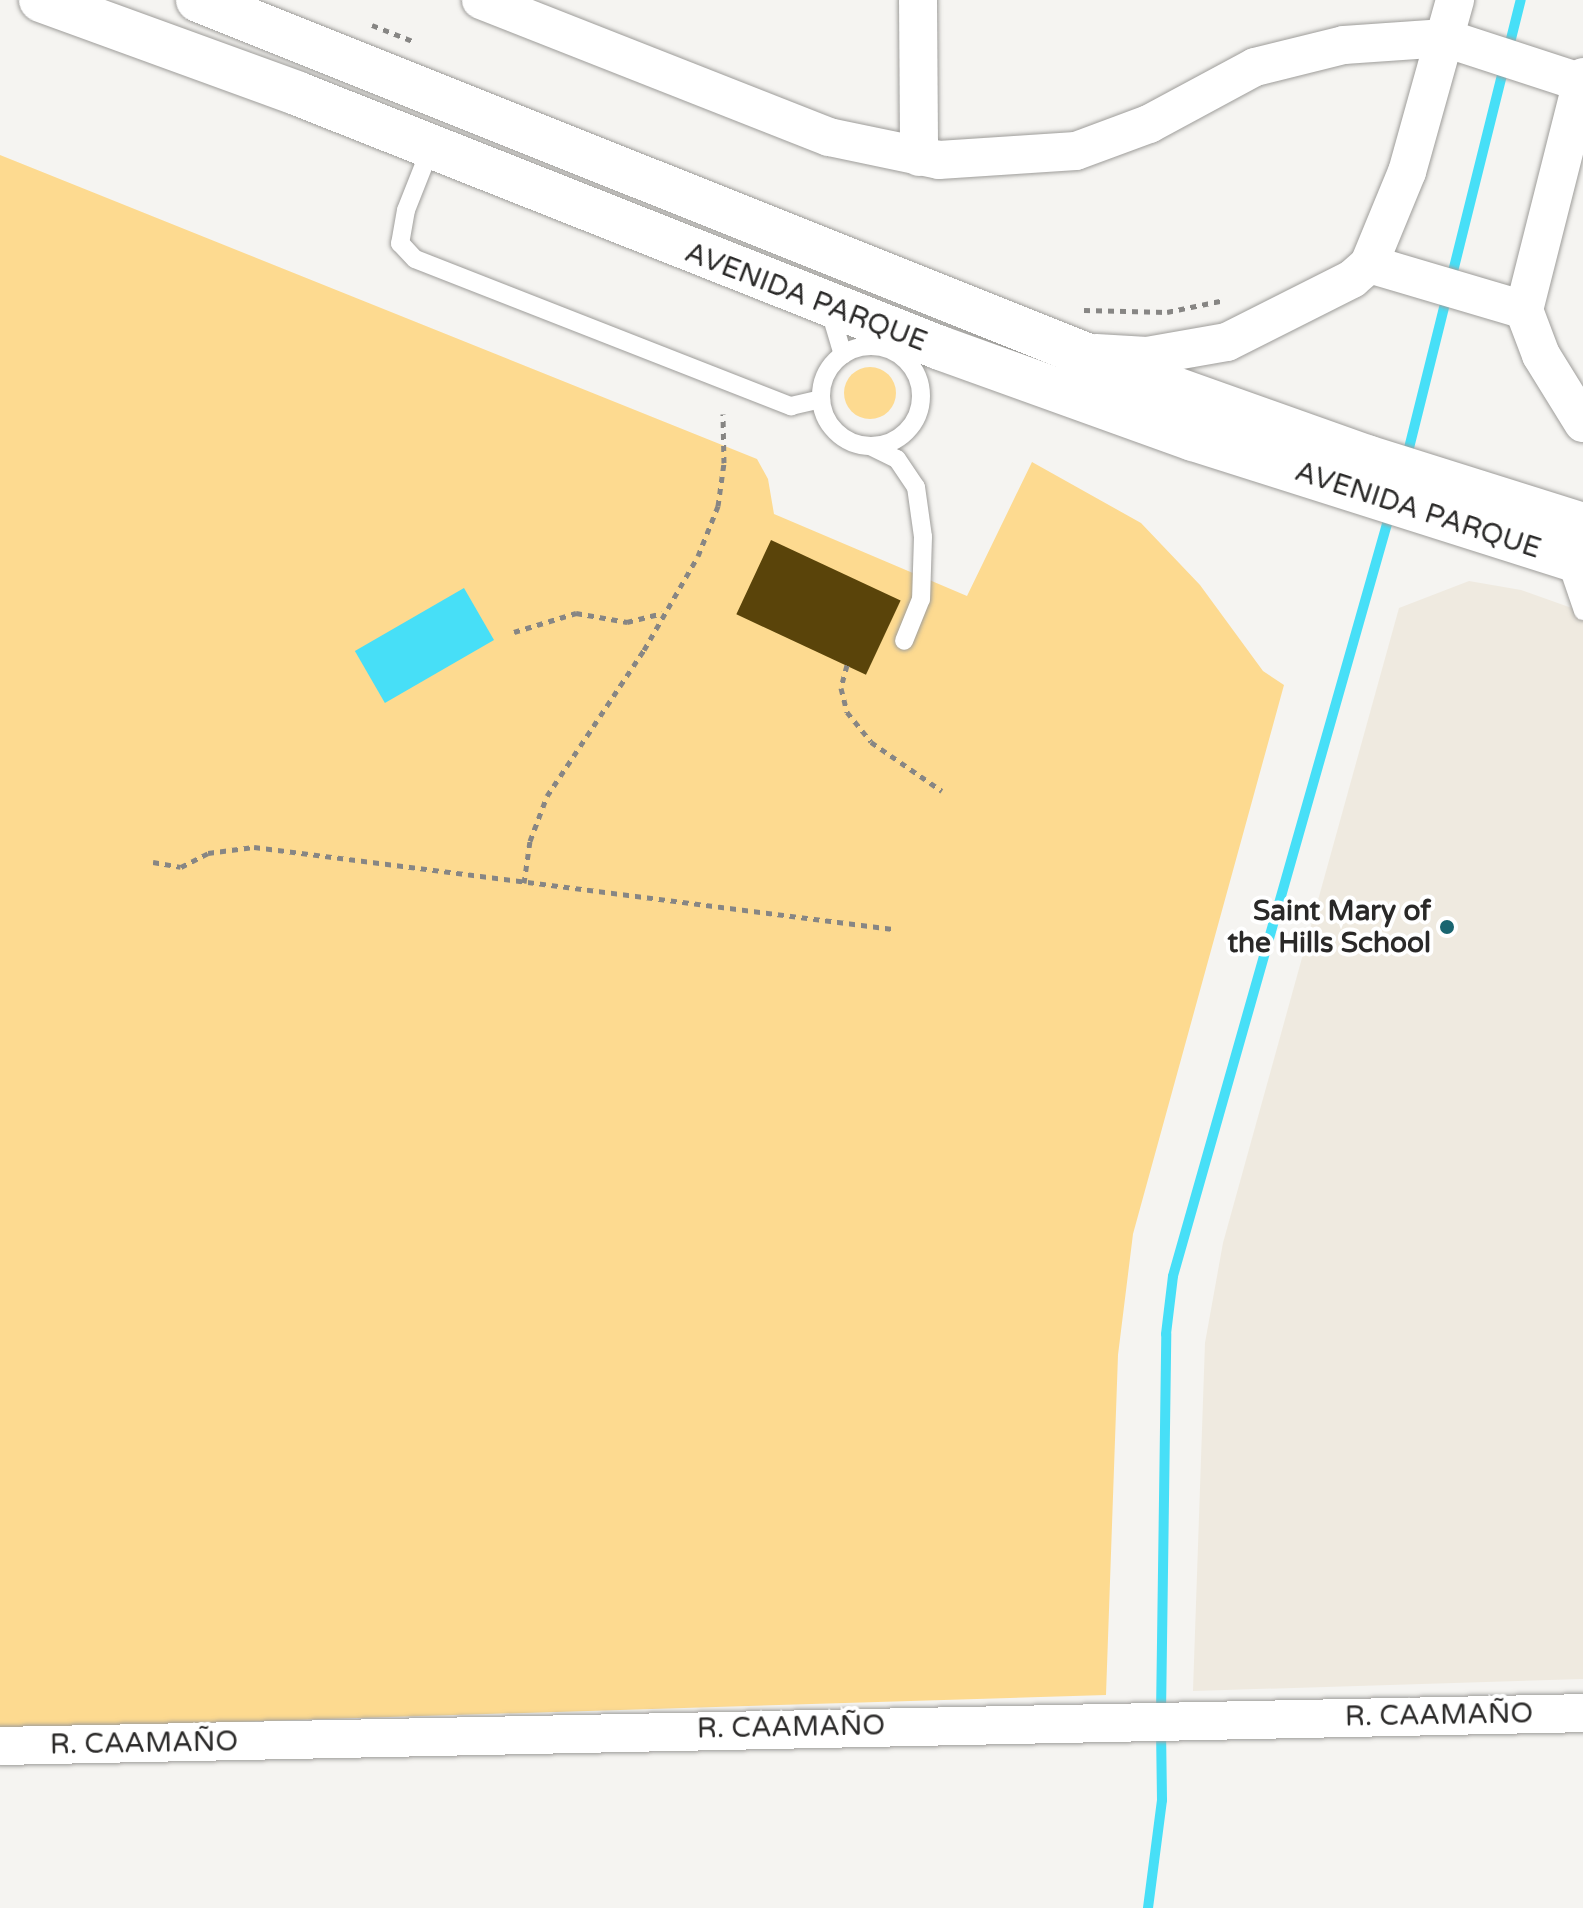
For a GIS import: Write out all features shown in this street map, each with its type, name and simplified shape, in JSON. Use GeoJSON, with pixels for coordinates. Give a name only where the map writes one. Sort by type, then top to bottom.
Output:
{"type":"FeatureCollection","features":[{"type":"Feature","properties":{"kind":"street","name":"AVENIDA PARQUE"},"geometry":{"type":"LineString","coordinates":[[41,0],[431,147],[828,306],[928,361],[1198,418],[1578,545]]}},
{"type":"Feature","properties":{"kind":"street","name":"AVENIDA PARQUE"},"geometry":{"type":"LineString","coordinates":[[198,0],[1067,327],[1198,418]]}},
{"type":"Feature","properties":{"kind":"street"},"geometry":{"type":"LineString","coordinates":[[481,0],[829,137],[919,157],[966,161],[1076,151],[1149,124],[1255,67],[1344,45],[1459,42],[1582,81],[1524,310],[1535,344],[1583,423]]}},
{"type":"Feature","properties":{"kind":"street"},"geometry":{"type":"LineString","coordinates":[[918,0],[919,157]]}},
{"type":"Feature","properties":{"kind":"street"},"geometry":{"type":"LineString","coordinates":[[1067,327],[1147,356],[1227,342],[1352,279],[1369,264],[1459,42],[1455,0]]}},
{"type":"Feature","properties":{"kind":"street"},"geometry":{"type":"LineString","coordinates":[[1369,264],[1524,310]]}},
{"type":"Feature","properties":{"kind":"street"},"geometry":{"type":"LineString","coordinates":[[1198,418],[1227,342]]}},
{"type":"Feature","properties":{"kind":"street","name":"R. CAAMAÑO"},"geometry":{"type":"LineString","coordinates":[[0,1746],[1110,1720],[1583,1713]]}},
{"type":"Feature","properties":{"kind":"lane"},"geometry":{"type":"LineString","coordinates":[[431,147],[406,210],[400,243],[415,259],[791,406],[821,399]]}},
{"type":"Feature","properties":{"kind":"lane"},"geometry":{"type":"LineString","coordinates":[[828,306],[843,355]]}},
{"type":"Feature","properties":{"kind":"lane"},"geometry":{"type":"LineString","coordinates":[[870,446],[885,444],[909,428],[921,402],[928,361],[906,359],[875,345],[843,355],[831,367],[821,399],[832,427],[842,437],[897,459],[916,487],[923,537],[921,599],[904,641]]}},
{"type":"Feature","properties":{"kind":"lane"},"geometry":{"type":"LineString","coordinates":[[1578,545],[1583,611]]}},
{"type":"Feature","properties":{"kind":"path"},"geometry":{"type":"LineString","coordinates":[[358,22],[425,47]]}},
{"type":"Feature","properties":{"kind":"path"},"geometry":{"type":"LineString","coordinates":[[1067,327],[1167,312],[1236,296]]}},
{"type":"Feature","properties":{"kind":"path"},"geometry":{"type":"LineString","coordinates":[[524,883],[530,841],[547,796],[682,588],[718,506],[724,463],[723,414]]}},
{"type":"Feature","properties":{"kind":"path"},"geometry":{"type":"LineString","coordinates":[[514,632],[576,613],[627,622],[663,613]]}},
{"type":"Feature","properties":{"kind":"path"},"geometry":{"type":"LineString","coordinates":[[847,665],[841,688],[847,712],[871,742],[942,791]]}},
{"type":"Feature","properties":{"kind":"path"},"geometry":{"type":"LineString","coordinates":[[153,862],[181,867],[208,853],[254,847],[893,929]]}},
{"type":"Feature","properties":{"kind":"shaded area"},"geometry":{"type":"Polygon","coordinates":[[[0,155],[757,459],[768,479],[774,514],[967,596],[1032,462],[1141,523],[1200,585],[1263,671],[1284,685],[1133,1234],[1118,1355],[1106,1695],[0,1729],[0,155]]]}},
{"type":"Feature","properties":{"kind":"shaded area"},"geometry":{"type":"Polygon","coordinates":[[[870,367],[888,375],[896,393],[888,411],[870,419],[852,411],[844,393],[852,375],[870,367]]]}},
{"type":"Feature","properties":{"kind":"shaded area","name":"Saint Mary of the Hills School"},"geometry":{"type":"Polygon","coordinates":[[[1469,581],[1521,590],[1583,612],[1583,1679],[1193,1691],[1205,1343],[1223,1243],[1399,608],[1469,581]]]}},
{"type":"Feature","properties":{"kind":"water"},"geometry":{"type":"Polygon","coordinates":[[[464,588],[494,640],[385,703],[355,651],[464,588]]]}},
{"type":"Feature","properties":{"kind":"building"},"geometry":{"type":"Polygon","coordinates":[[[771,540],[901,600],[866,675],[736,614],[771,540]]]}},
{"type":"Feature","properties":{"kind":"waterway"},"geometry":{"type":"LineString","coordinates":[[1406,460],[1521,0]]}},
{"type":"Feature","properties":{"kind":"waterway"},"geometry":{"type":"LineString","coordinates":[[1161,1714],[1166,1334],[1173,1276],[1390,513]]}},
{"type":"Feature","properties":{"kind":"waterway"},"geometry":{"type":"LineString","coordinates":[[1148,1908],[1162,1800],[1161,1730]]}},
{"type":"Feature","properties":{"kind":"place","name":"Saint Mary of the Hills School"},"geometry":{"type":"Point","coordinates":[1447,927]}}]}
